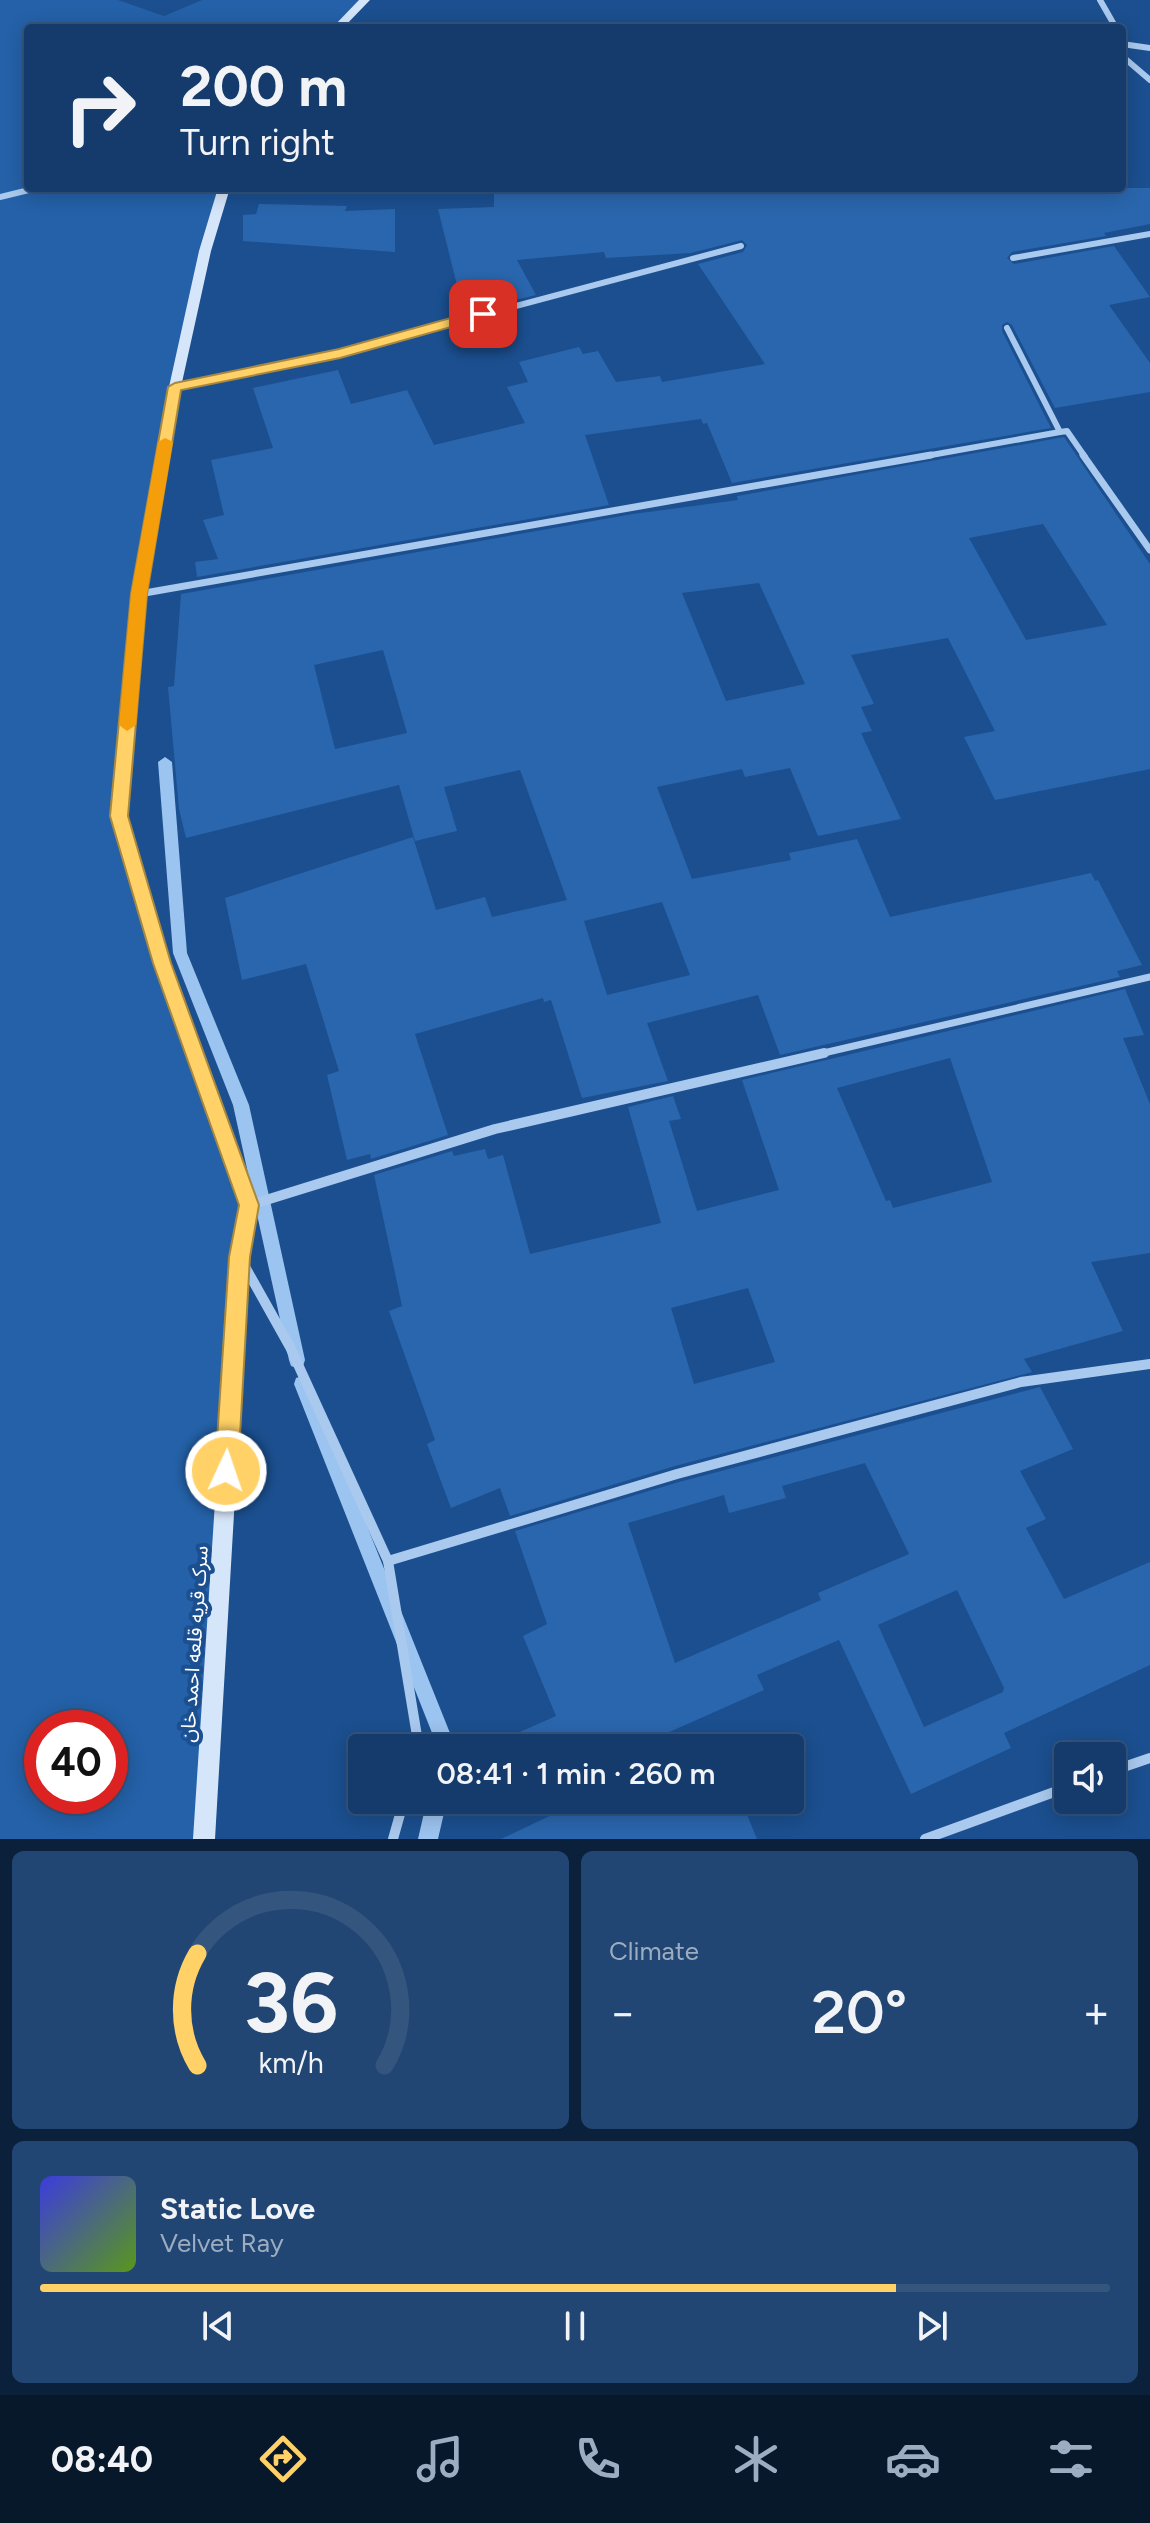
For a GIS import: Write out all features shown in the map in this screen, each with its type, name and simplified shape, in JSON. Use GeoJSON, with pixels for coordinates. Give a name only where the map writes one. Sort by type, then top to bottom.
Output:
{"type":"FeatureCollection","features":[{"type":"Feature","properties":{"kind":"street"},"geometry":{"type":"LineString","coordinates":[[341,24],[365,0]]}},
{"type":"Feature","properties":{"kind":"street"},"geometry":{"type":"LineString","coordinates":[[1100,0],[1114,24]]}},
{"type":"Feature","properties":{"kind":"street"},"geometry":{"type":"LineString","coordinates":[[1126,45],[1150,48]]}},
{"type":"Feature","properties":{"kind":"street"},"geometry":{"type":"LineString","coordinates":[[1126,59],[1150,80]]}},
{"type":"Feature","properties":{"kind":"street"},"geometry":{"type":"LineString","coordinates":[[0,197],[24,191]]}},
{"type":"Feature","properties":{"kind":"street","name":"سرک قریه قلعه احمد خان"},"geometry":{"type":"LineString","coordinates":[[204,1839],[240,1257],[249,1205],[162,963],[119,816],[139,594],[175,387],[205,251],[223,192]]}},
{"type":"Feature","properties":{"kind":"street"},"geometry":{"type":"LineString","coordinates":[[1013,258],[1150,234]]}},
{"type":"Feature","properties":{"kind":"street"},"geometry":{"type":"LineString","coordinates":[[175,387],[340,353],[741,246]]}},
{"type":"Feature","properties":{"kind":"street"},"geometry":{"type":"LineString","coordinates":[[1007,328],[1060,432]]}},
{"type":"Feature","properties":{"kind":"street"},"geometry":{"type":"LineString","coordinates":[[139,594],[1067,431],[1150,550]]}},
{"type":"Feature","properties":{"kind":"street"},"geometry":{"type":"LineString","coordinates":[[249,1205],[495,1129],[1150,977]]}},
{"type":"Feature","properties":{"kind":"street"},"geometry":{"type":"LineString","coordinates":[[240,1257],[290,1347],[388,1561],[417,1734]]}},
{"type":"Feature","properties":{"kind":"street"},"geometry":{"type":"LineString","coordinates":[[388,1561],[677,1474],[1021,1382],[1150,1364]]}},
{"type":"Feature","properties":{"kind":"street"},"geometry":{"type":"LineString","coordinates":[[1126,1766],[1150,1758]]}},
{"type":"Feature","properties":{"kind":"street"},"geometry":{"type":"LineString","coordinates":[[925,1839],[1054,1792]]}},
{"type":"Feature","properties":{"kind":"street"},"geometry":{"type":"LineString","coordinates":[[393,1839],[400,1814]]}},
{"type":"Feature","properties":{"kind":"shaded area"},"geometry":{"type":"Polygon","coordinates":[[[0,0],[118,0],[164,16],[202,0],[365,0],[341,24],[24,24],[24,192],[223,192],[205,251],[139,594],[119,816],[249,1205],[204,1839],[0,1839],[0,0]]]}},
{"type":"Feature","properties":{"kind":"building"},"geometry":{"type":"Polygon","coordinates":[[[1126,188],[1150,188],[1150,224],[1104,233],[1106,236],[1012,252],[1007,258],[1014,264],[1114,246],[1150,297],[1109,305],[1150,363],[1150,392],[1055,408],[1012,325],[1007,322],[1002,325],[1002,331],[1051,428],[732,483],[707,423],[703,424],[701,419],[585,435],[609,505],[197,577],[195,562],[218,559],[203,520],[224,515],[211,460],[273,448],[253,388],[338,370],[351,404],[407,390],[434,445],[525,423],[507,387],[528,382],[519,362],[579,347],[583,354],[598,351],[616,382],[660,376],[662,382],[765,364],[698,264],[743,252],[747,245],[742,240],[691,253],[606,258],[604,252],[517,260],[536,295],[491,306],[487,298],[461,301],[438,209],[494,207],[494,192],[1126,192],[1126,188]]]}},
{"type":"Feature","properties":{"kind":"building"},"geometry":{"type":"Polygon","coordinates":[[[259,204],[347,206],[345,211],[395,209],[395,252],[243,241],[243,215],[256,214],[259,204]]]}},
{"type":"Feature","properties":{"kind":"building"},"geometry":{"type":"Polygon","coordinates":[[[1064,437],[1150,564],[1150,769],[995,800],[964,737],[995,731],[948,638],[851,655],[874,704],[861,707],[872,731],[861,733],[901,819],[818,836],[790,768],[745,777],[742,769],[657,787],[692,879],[791,860],[789,853],[857,839],[890,917],[1091,873],[1095,881],[1098,880],[1142,965],[1117,971],[1120,977],[780,1055],[758,995],[647,1023],[668,1081],[582,1098],[551,1000],[544,1002],[543,998],[415,1034],[448,1135],[371,1159],[370,1154],[347,1160],[327,1075],[339,1071],[306,964],[242,980],[225,898],[413,837],[436,910],[485,897],[492,917],[567,900],[520,770],[444,787],[457,831],[415,841],[399,785],[186,838],[179,809],[168,687],[174,686],[181,594],[633,514],[738,500],[737,496],[1064,437]],[[1043,524],[969,538],[1026,640],[1107,625],[1043,524]],[[759,583],[682,593],[726,701],[805,684],[759,583]],[[383,650],[314,665],[335,749],[407,733],[383,650]],[[662,902],[584,921],[607,995],[690,975],[662,902]]]}},
{"type":"Feature","properties":{"kind":"building"},"geometry":{"type":"Polygon","coordinates":[[[1125,989],[1144,1035],[1123,1038],[1150,1104],[1150,1253],[1091,1262],[1123,1331],[1024,1359],[1032,1372],[675,1466],[510,1516],[500,1488],[451,1508],[427,1444],[435,1440],[389,1311],[402,1306],[374,1175],[452,1151],[454,1156],[485,1149],[488,1159],[503,1155],[530,1254],[661,1223],[628,1107],[673,1096],[681,1119],[669,1121],[697,1211],[779,1190],[742,1080],[1125,989]],[[950,1058],[837,1088],[886,1201],[890,1200],[893,1208],[992,1182],[950,1058]],[[748,1288],[671,1308],[694,1384],[775,1362],[748,1288]]]}},
{"type":"Feature","properties":{"kind":"building"},"geometry":{"type":"Polygon","coordinates":[[[1040,1387],[1073,1449],[1020,1471],[1046,1519],[1026,1528],[1064,1599],[1150,1562],[1150,1665],[1004,1733],[1011,1748],[911,1794],[839,1640],[757,1675],[764,1690],[665,1734],[516,1734],[556,1716],[523,1636],[547,1624],[515,1531],[679,1482],[1040,1387]],[[865,1463],[782,1486],[786,1498],[729,1513],[724,1495],[628,1523],[675,1663],[821,1600],[818,1593],[909,1554],[865,1463]],[[957,1590],[878,1625],[924,1727],[1003,1692],[1004,1688],[957,1590]]]}},
{"type":"Feature","properties":{"kind":"building"},"geometry":{"type":"Polygon","coordinates":[[[554,1814],[747,1814],[757,1839],[501,1839],[554,1814]]]}},
{"type":"Feature","properties":{"kind":"waterway"},"geometry":{"type":"LineString","coordinates":[[165,762],[180,953],[241,1105],[297,1360]]}},
{"type":"Feature","properties":{"kind":"waterway"},"geometry":{"type":"LineString","coordinates":[[302,1384],[441,1734]]}},
{"type":"Feature","properties":{"kind":"waterway"},"geometry":{"type":"LineString","coordinates":[[428,1839],[434,1814]]}},
{"type":"Feature","properties":{"kind":"slow traffic"},"geometry":{"type":"LineString","coordinates":[[127,725],[139,594],[165,442]]}},
{"type":"Feature","properties":{"kind":"route"},"geometry":{"type":"LineString","coordinates":[[226,1471],[240,1257],[249,1205],[162,963],[119,816],[139,594],[175,387],[340,353],[483,314]]}}]}
